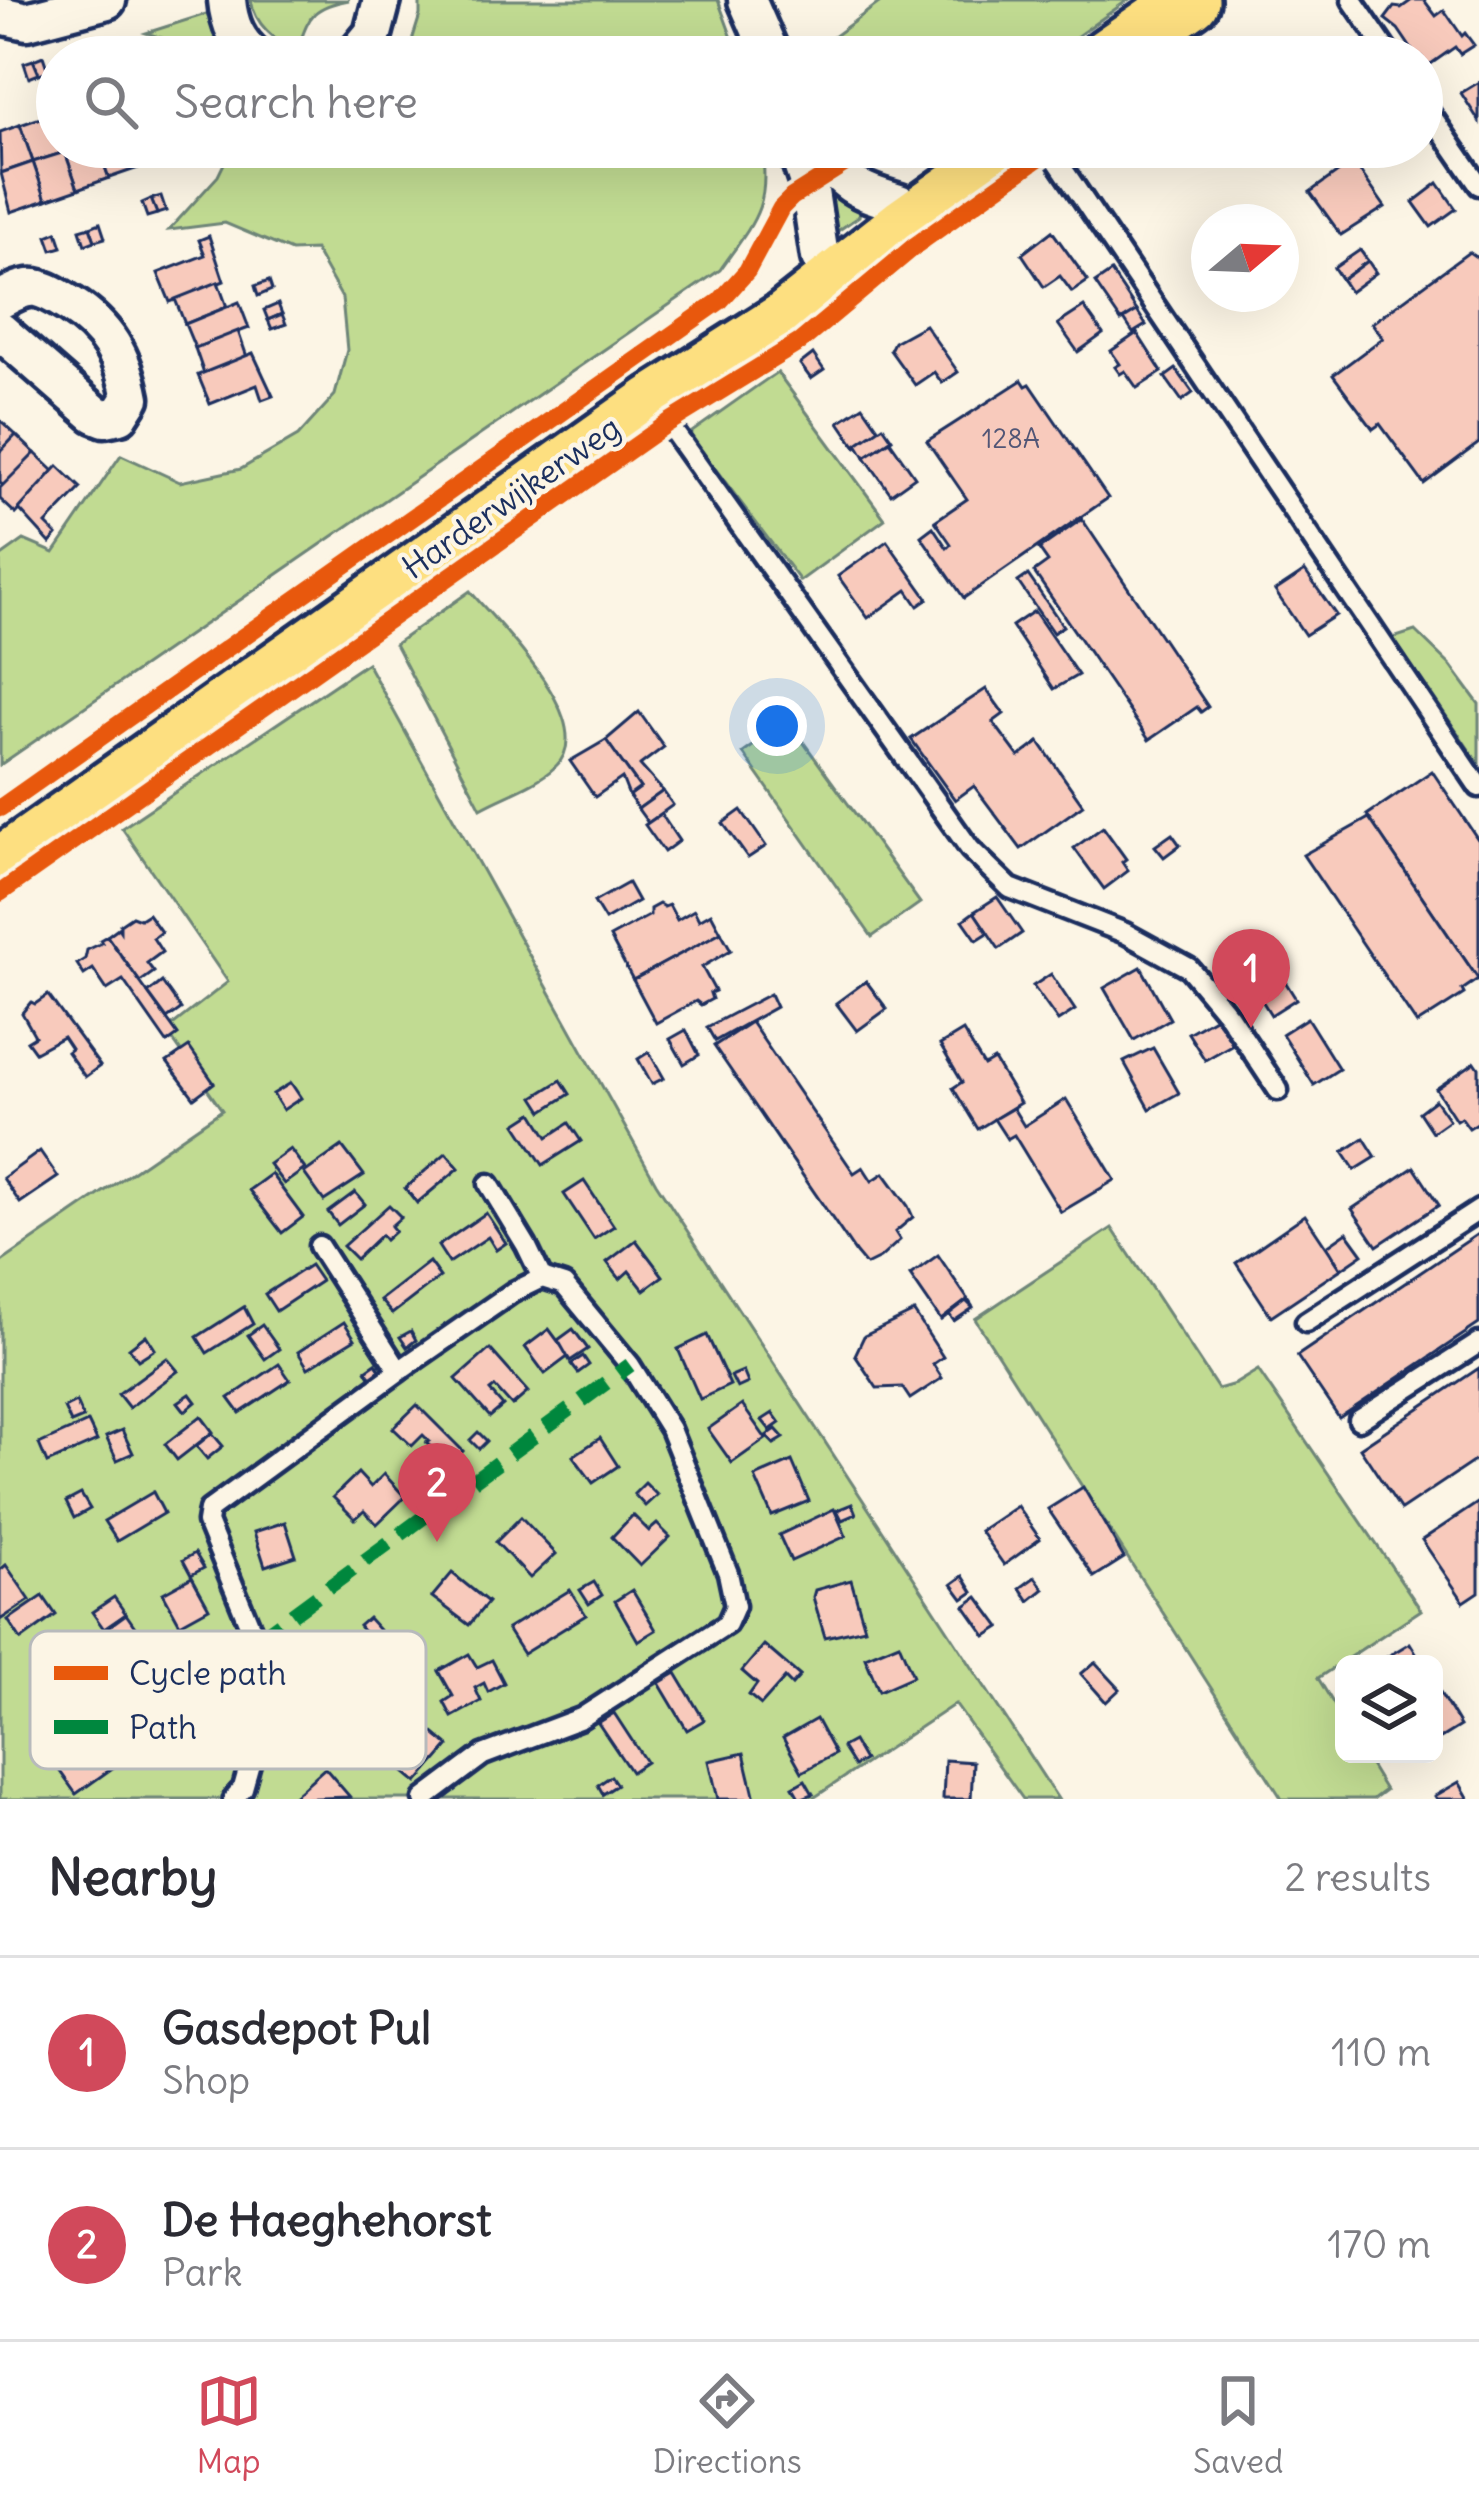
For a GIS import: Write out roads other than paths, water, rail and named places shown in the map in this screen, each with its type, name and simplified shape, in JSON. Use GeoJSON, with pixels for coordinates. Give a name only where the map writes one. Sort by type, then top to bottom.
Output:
{"type":"FeatureCollection","features":[{"type":"Feature","properties":{"kind":"main road"},"geometry":{"type":"LineString","coordinates":[[1138,36],[1190,0]]}},
{"type":"Feature","properties":{"kind":"main road"},"geometry":{"type":"LineString","coordinates":[[1175,36],[1226,0]]}},
{"type":"Feature","properties":{"kind":"main road","name":"Harderwijkerweg"},"geometry":{"type":"LineString","coordinates":[[0,867],[647,394],[820,257],[949,168]]}},
{"type":"Feature","properties":{"kind":"main road","name":"Harderwijkerweg"},"geometry":{"type":"LineString","coordinates":[[0,825],[647,394],[785,322],[987,168]]}},
{"type":"Feature","properties":{"kind":"street"},"geometry":{"type":"LineString","coordinates":[[0,15],[27,21],[107,0]]}},
{"type":"Feature","properties":{"kind":"street"},"geometry":{"type":"LineString","coordinates":[[226,0],[228,19],[237,36]]}},
{"type":"Feature","properties":{"kind":"street"},"geometry":{"type":"LineString","coordinates":[[371,36],[382,0]]}},
{"type":"Feature","properties":{"kind":"street"},"geometry":{"type":"LineString","coordinates":[[747,0],[762,36]]}},
{"type":"Feature","properties":{"kind":"street"},"geometry":{"type":"LineString","coordinates":[[803,168],[820,257]]}},
{"type":"Feature","properties":{"kind":"street"},"geometry":{"type":"LineString","coordinates":[[834,168],[864,193],[899,203]]}},
{"type":"Feature","properties":{"kind":"street"},"geometry":{"type":"LineString","coordinates":[[0,299],[37,288],[80,311],[109,336],[122,362],[130,398],[121,416],[95,414],[0,331]]}},
{"type":"Feature","properties":{"kind":"lane"},"geometry":{"type":"LineString","coordinates":[[1352,0],[1377,36]]}},
{"type":"Feature","properties":{"kind":"lane"},"geometry":{"type":"LineString","coordinates":[[1443,133],[1479,185]]}},
{"type":"Feature","properties":{"kind":"lane"},"geometry":{"type":"LineString","coordinates":[[1062,168],[1479,787]]}},
{"type":"Feature","properties":{"kind":"lane","name":"Harderwijkerweg"},"geometry":{"type":"LineString","coordinates":[[647,394],[970,849],[1010,888],[1125,933],[1189,968],[1229,1016],[1278,1090]]}},
{"type":"Feature","properties":{"kind":"lane"},"geometry":{"type":"LineString","coordinates":[[489,1184],[542,1278]]}},
{"type":"Feature","properties":{"kind":"lane"},"geometry":{"type":"LineString","coordinates":[[1306,1322],[1479,1210]]}},
{"type":"Feature","properties":{"kind":"lane"},"geometry":{"type":"LineString","coordinates":[[320,1246],[400,1371]]}},
{"type":"Feature","properties":{"kind":"lane"},"geometry":{"type":"LineString","coordinates":[[252,1631],[207,1522],[209,1510],[513,1292],[542,1278],[564,1285],[630,1365],[670,1429],[728,1574],[735,1606],[727,1624],[581,1718],[483,1755],[424,1799]]}},
{"type":"Feature","properties":{"kind":"lane"},"geometry":{"type":"LineString","coordinates":[[1359,1420],[1479,1343]]}},
{"type":"Feature","properties":{"kind":"lane"},"geometry":{"type":"LineString","coordinates":[[233,1799],[243,1788],[248,1769]]}},
{"type":"Feature","properties":{"kind":"place","name":"Gasdepot Pul"},"geometry":{"type":"Point","coordinates":[1251,1028]}},
{"type":"Feature","properties":{"kind":"place","name":"De Haeghehorst"},"geometry":{"type":"Point","coordinates":[437,1542]}}]}
